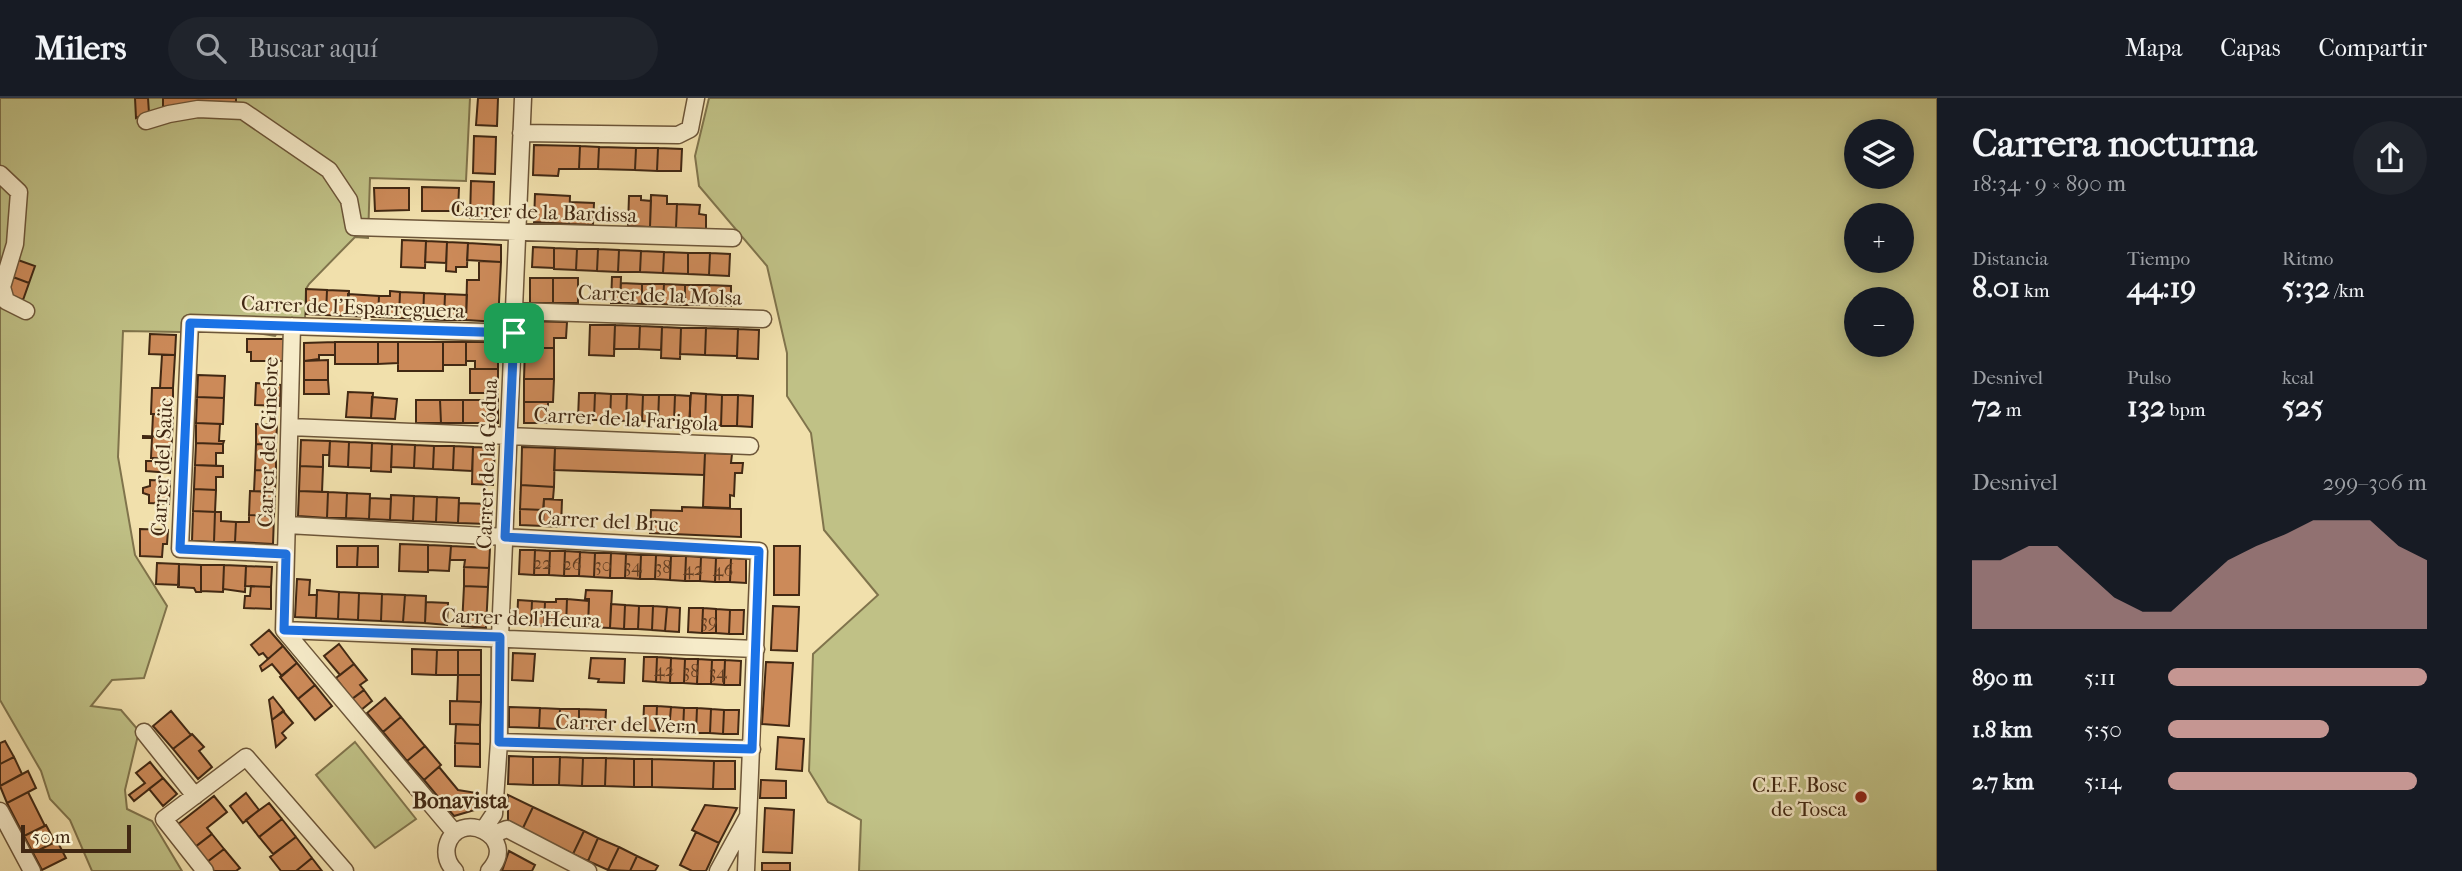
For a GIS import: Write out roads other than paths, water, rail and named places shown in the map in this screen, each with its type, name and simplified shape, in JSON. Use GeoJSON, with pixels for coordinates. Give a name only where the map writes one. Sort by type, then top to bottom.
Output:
{"type":"FeatureCollection","features":[{"type":"Feature","properties":{"kind":"street","name":"Carrer de la Gódua"},"geometry":{"type":"LineString","coordinates":[[487,832],[494,814],[499,742],[500,637],[523,98]]}},
{"type":"Feature","properties":{"kind":"street"},"geometry":{"type":"LineString","coordinates":[[521,133],[678,135],[690,129],[696,98]]}},
{"type":"Feature","properties":{"kind":"street","name":"Carrer de la Bardissa"},"geometry":{"type":"LineString","coordinates":[[146,121],[198,109],[243,111],[329,170],[349,200],[354,227],[733,238]]}},
{"type":"Feature","properties":{"kind":"street"},"geometry":{"type":"LineString","coordinates":[[0,174],[19,192],[15,244],[2,287],[6,301],[26,311]]}},
{"type":"Feature","properties":{"kind":"street","name":"Carrer de la Molsa"},"geometry":{"type":"LineString","coordinates":[[514,311],[763,319]]}},
{"type":"Feature","properties":{"kind":"street","name":"Carrer de l'Esparreguera"},"geometry":{"type":"LineString","coordinates":[[190,323],[514,333]]}},
{"type":"Feature","properties":{"kind":"street","name":"Carrer del Saüc"},"geometry":{"type":"LineString","coordinates":[[190,323],[180,549],[286,554]]}},
{"type":"Feature","properties":{"kind":"street","name":"Carrer del Ginebre"},"geometry":{"type":"LineString","coordinates":[[284,630],[292,326]]}},
{"type":"Feature","properties":{"kind":"street","name":"Carrer de la Farigola"},"geometry":{"type":"LineString","coordinates":[[290,427],[750,446]]}},
{"type":"Feature","properties":{"kind":"street","name":"Carrer del Bruc"},"geometry":{"type":"LineString","coordinates":[[287,525],[759,551],[756,649]]}},
{"type":"Feature","properties":{"kind":"street"},"geometry":{"type":"LineString","coordinates":[[284,630],[455,833]]}},
{"type":"Feature","properties":{"kind":"street","name":"Carrer de l'Heura"},"geometry":{"type":"LineString","coordinates":[[284,630],[756,649]]}},
{"type":"Feature","properties":{"kind":"street"},"geometry":{"type":"LineString","coordinates":[[746,871],[756,649]]}},
{"type":"Feature","properties":{"kind":"street"},"geometry":{"type":"LineString","coordinates":[[144,732],[195,796]]}},
{"type":"Feature","properties":{"kind":"street","name":"Carrer del Vern"},"geometry":{"type":"LineString","coordinates":[[499,742],[752,749]]}},
{"type":"Feature","properties":{"kind":"street"},"geometry":{"type":"LineString","coordinates":[[205,871],[164,819],[246,757],[345,871]]}},
{"type":"Feature","properties":{"kind":"street"},"geometry":{"type":"LineString","coordinates":[[0,811],[32,871]]}},
{"type":"Feature","properties":{"kind":"street"},"geometry":{"type":"LineString","coordinates":[[718,871],[748,816]]}},
{"type":"Feature","properties":{"kind":"street"},"geometry":{"type":"LineString","coordinates":[[452,870],[446,857],[447,844],[455,833],[469,827],[487,832],[507,829],[588,871]]}},
{"type":"Feature","properties":{"kind":"street"},"geometry":{"type":"LineString","coordinates":[[487,832],[497,846],[497,858],[489,871]]}},
{"type":"Feature","properties":{"kind":"place","name":"C.E.F. Bosc de Tosca"},"geometry":{"type":"Point","coordinates":[1861,797]}},
{"type":"Feature","properties":{"kind":"district","name":"Bonavista"},"geometry":{"type":"Point","coordinates":[460,800]}}]}
